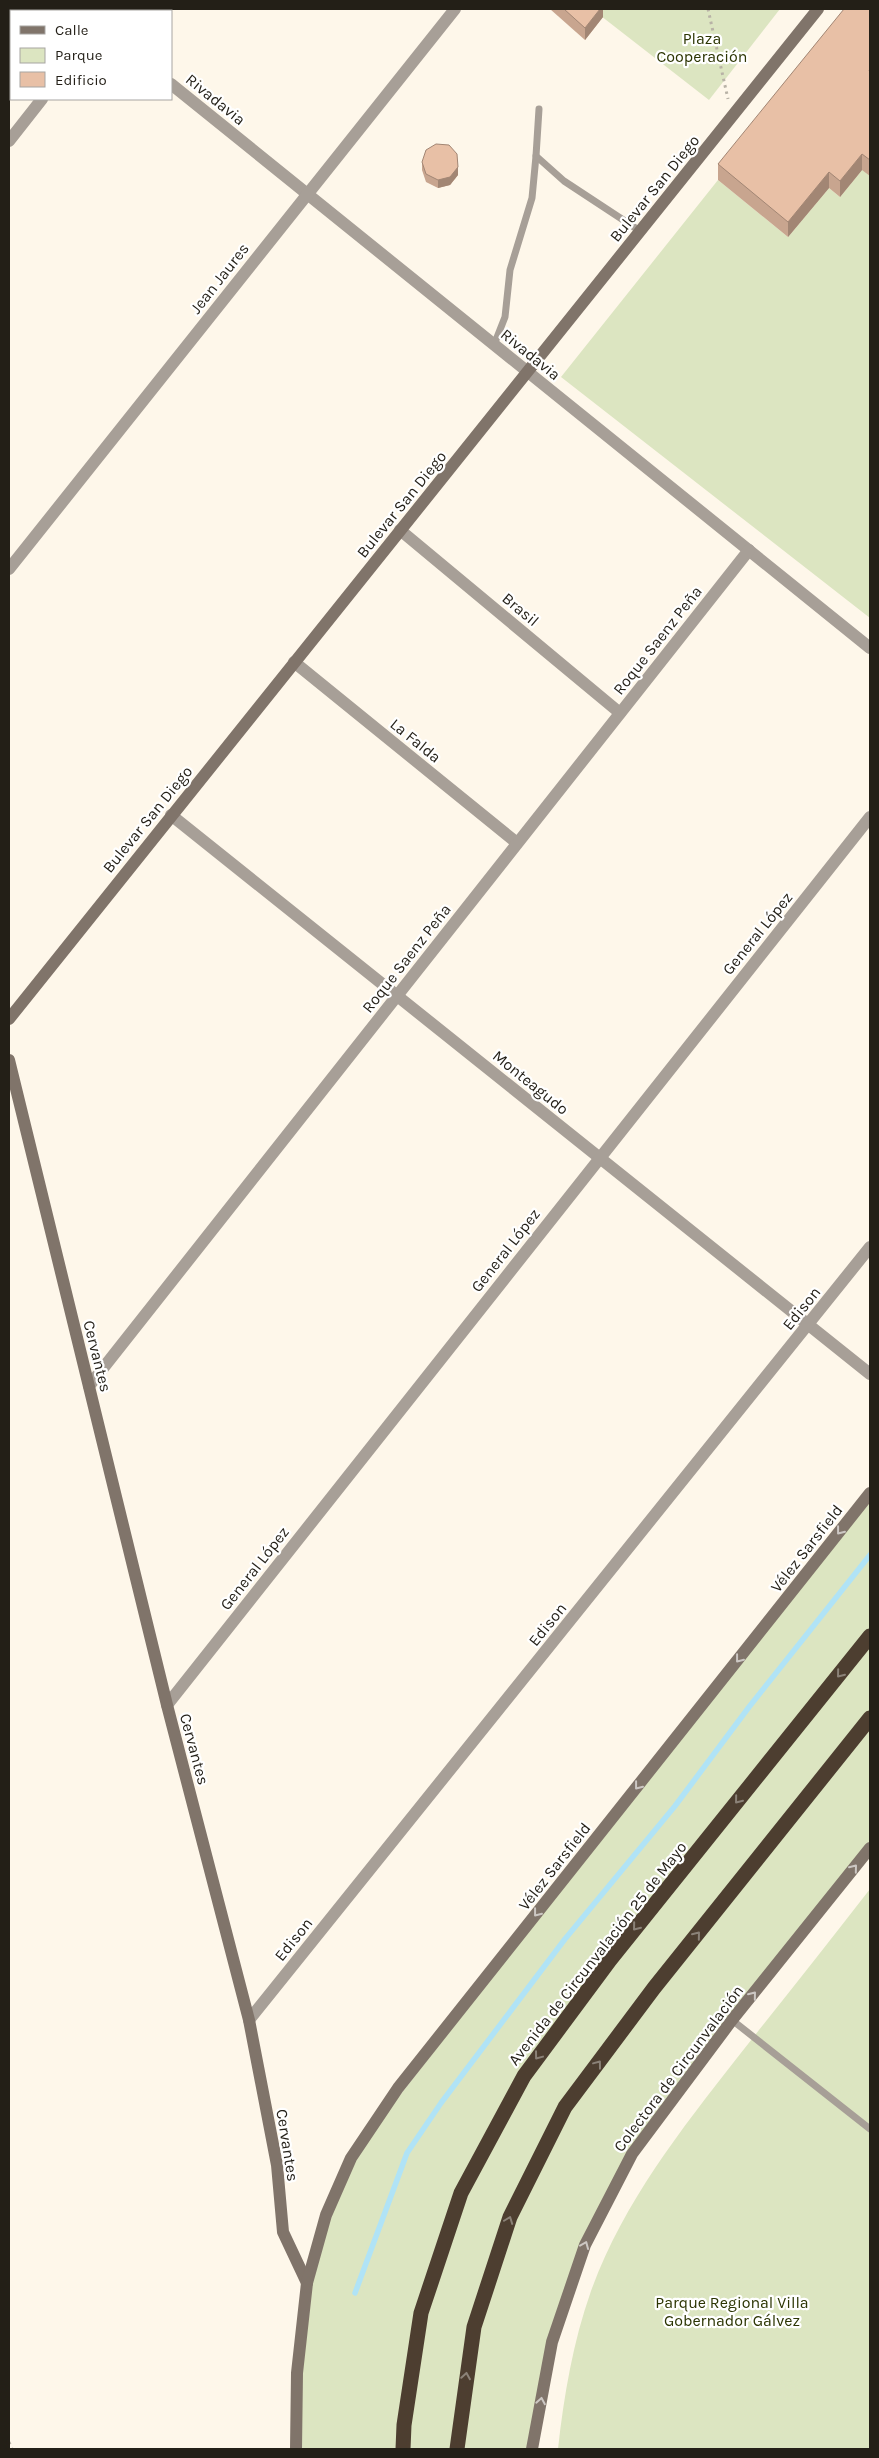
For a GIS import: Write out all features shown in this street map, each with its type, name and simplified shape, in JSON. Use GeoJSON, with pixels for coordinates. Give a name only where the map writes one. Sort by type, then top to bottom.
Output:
{"type":"FeatureCollection","features":[{"type":"Feature","properties":{"kind":"highway","name":"Avenida de Circunvalación 25 de Mayo"},"geometry":{"type":"LineString","coordinates":[[403,2449],[404,2426],[421,2313],[461,2193],[524,2076],[610,1960],[870,1636]]}},
{"type":"Feature","properties":{"kind":"highway"},"geometry":{"type":"LineString","coordinates":[[457,2449],[477,2318],[510,2217],[565,2107],[654,1988],[870,1718]]}},
{"type":"Feature","properties":{"kind":"street","name":"Jean Jaures"},"geometry":{"type":"LineString","coordinates":[[9,569],[455,9]]}},
{"type":"Feature","properties":{"kind":"street","name":"Bulevar San Diego"},"geometry":{"type":"LineString","coordinates":[[9,1019],[818,9]]}},
{"type":"Feature","properties":{"kind":"street","name":"Rivadavia"},"geometry":{"type":"LineString","coordinates":[[172,85],[870,648]]}},
{"type":"Feature","properties":{"kind":"street"},"geometry":{"type":"LineString","coordinates":[[9,141],[41,100]]}},
{"type":"Feature","properties":{"kind":"street","name":"Brasil"},"geometry":{"type":"LineString","coordinates":[[400,530],[620,714]]}},
{"type":"Feature","properties":{"kind":"street","name":"Roque Saenz Peña"},"geometry":{"type":"LineString","coordinates":[[89,1386],[749,550]]}},
{"type":"Feature","properties":{"kind":"street","name":"La Falda"},"geometry":{"type":"LineString","coordinates":[[294,662],[517,843]]}},
{"type":"Feature","properties":{"kind":"street","name":"Monteagudo"},"geometry":{"type":"LineString","coordinates":[[171,815],[870,1374]]}},
{"type":"Feature","properties":{"kind":"street","name":"General López"},"geometry":{"type":"LineString","coordinates":[[167,1704],[870,817]]}},
{"type":"Feature","properties":{"kind":"street","name":"Cervantes"},"geometry":{"type":"LineString","coordinates":[[9,1060],[167,1704],[249,2020],[277,2165],[283,2232],[307,2283]]}},
{"type":"Feature","properties":{"kind":"street","name":"Edison"},"geometry":{"type":"LineString","coordinates":[[249,2020],[870,1247]]}},
{"type":"Feature","properties":{"kind":"street","name":"Vélez Sarsfield"},"geometry":{"type":"LineString","coordinates":[[307,2283],[326,2215],[351,2158],[398,2088],[870,1493]]}},
{"type":"Feature","properties":{"kind":"street","name":"Colectora de Circunvalación"},"geometry":{"type":"LineString","coordinates":[[532,2449],[552,2342],[585,2245],[632,2154],[732,2020],[870,1848]]}},
{"type":"Feature","properties":{"kind":"street"},"geometry":{"type":"LineString","coordinates":[[296,2449],[297,2373],[307,2283]]}},
{"type":"Feature","properties":{"kind":"lane"},"geometry":{"type":"LineString","coordinates":[[494,345],[505,317],[510,270],[532,198],[539,109]]}},
{"type":"Feature","properties":{"kind":"lane"},"geometry":{"type":"LineString","coordinates":[[536,156],[564,181],[640,231]]}},
{"type":"Feature","properties":{"kind":"lane"},"geometry":{"type":"LineString","coordinates":[[732,2020],[870,2129]]}},
{"type":"Feature","properties":{"kind":"path"},"geometry":{"type":"LineString","coordinates":[[708,9],[732,117]]}},
{"type":"Feature","properties":{"kind":"path"},"geometry":{"type":"LineString","coordinates":[[9,2442],[12,2449]]}},
{"type":"Feature","properties":{"kind":"green space","name":"Plaza Cooperación"},"geometry":{"type":"Polygon","coordinates":[[[592,9],[780,9],[709,100],[592,9]]]}},
{"type":"Feature","properties":{"kind":"green space"},"geometry":{"type":"Polygon","coordinates":[[[870,160],[870,618],[561,377],[718,180],[788,237],[829,188],[840,197],[870,160]]]}},
{"type":"Feature","properties":{"kind":"green space"},"geometry":{"type":"Polygon","coordinates":[[[870,1493],[870,1848],[632,2154],[585,2245],[552,2342],[532,2449],[296,2449],[307,2283],[351,2158],[870,1493]]]}},
{"type":"Feature","properties":{"kind":"green space","name":"Parque Regional Villa Gobernador Gálvez"},"geometry":{"type":"Polygon","coordinates":[[[870,1889],[870,2449],[558,2449],[566,2389],[579,2330],[591,2291],[619,2228],[636,2198],[674,2141],[870,1889]]]}},
{"type":"Feature","properties":{"kind":"building"},"geometry":{"type":"Polygon","coordinates":[[[564,9],[600,9],[585,28],[564,9]]]}},
{"type":"Feature","properties":{"kind":"building"},"geometry":{"type":"Polygon","coordinates":[[[844,9],[870,9],[870,160],[862,154],[840,181],[829,172],[788,222],[718,164],[844,9]]]}},
{"type":"Feature","properties":{"kind":"building"},"geometry":{"type":"Polygon","coordinates":[[[436,144],[449,145],[457,154],[458,167],[450,177],[438,180],[426,174],[422,162],[426,150],[436,144]]]}},
{"type":"Feature","properties":{"kind":"waterway"},"geometry":{"type":"LineString","coordinates":[[355,2293],[407,2153],[441,2103],[565,1939],[675,1806],[749,1707],[870,1555]]}}]}
